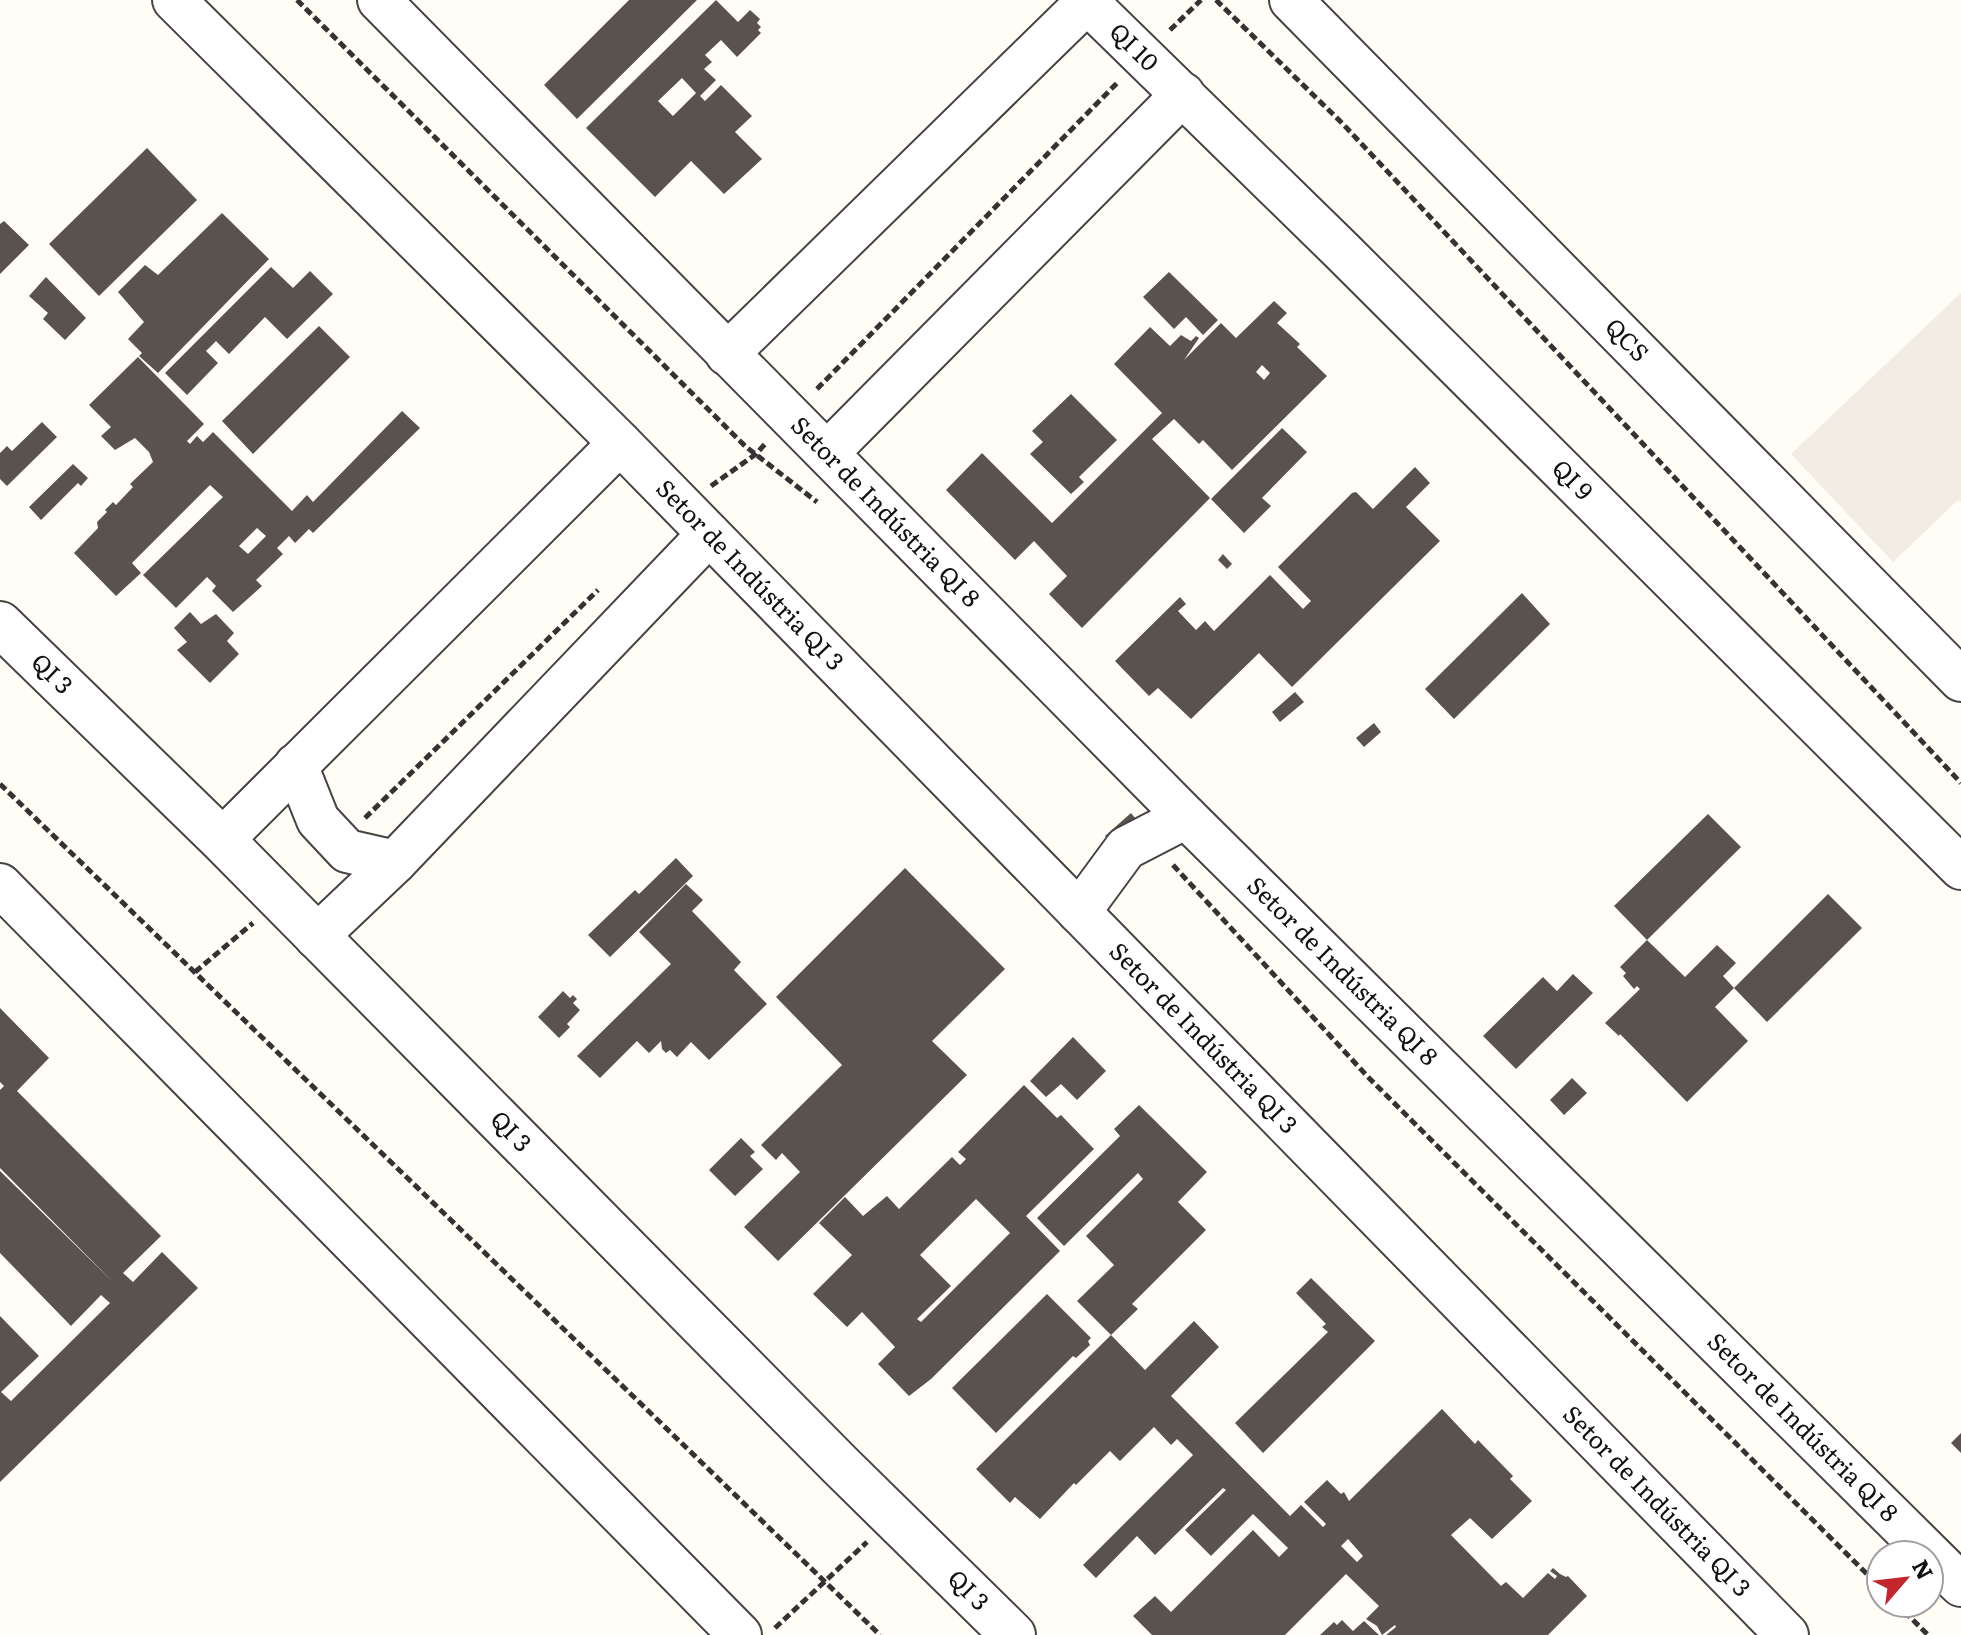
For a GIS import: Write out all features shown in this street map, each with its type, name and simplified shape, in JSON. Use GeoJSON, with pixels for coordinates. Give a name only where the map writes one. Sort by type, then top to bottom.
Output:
{"type":"FeatureCollection","features":[{"type":"Feature","properties":{"kind":"street","name":"Setor de Indústria QI 3"},"geometry":{"type":"LineString","coordinates":[[174,0],[620,443],[1787,1635]]}},
{"type":"Feature","properties":{"kind":"street","name":"Setor de Indústria QI 8"},"geometry":{"type":"LineString","coordinates":[[379,0],[1186,817],[1961,1585]]}},
{"type":"Feature","properties":{"kind":"street","name":"QCS"},"geometry":{"type":"LineString","coordinates":[[1291,0],[1961,680]]}},
{"type":"Feature","properties":{"kind":"street"},"geometry":{"type":"LineString","coordinates":[[727,354],[1086,1]]}},
{"type":"Feature","properties":{"kind":"street","name":"QI 10"},"geometry":{"type":"LineString","coordinates":[[1086,1],[1183,94]]}},
{"type":"Feature","properties":{"kind":"street"},"geometry":{"type":"LineString","coordinates":[[828,452],[1183,94]]}},
{"type":"Feature","properties":{"kind":"street","name":"QI 9"},"geometry":{"type":"LineString","coordinates":[[1183,94],[1961,868]]}},
{"type":"Feature","properties":{"kind":"street"},"geometry":{"type":"LineString","coordinates":[[222,840],[620,443]]}},
{"type":"Feature","properties":{"kind":"street"},"geometry":{"type":"LineString","coordinates":[[316,937],[395,862],[709,534]]}},
{"type":"Feature","properties":{"kind":"street","name":"QI 3"},"geometry":{"type":"LineString","coordinates":[[2,631],[222,840],[1013,1635]]}},
{"type":"Feature","properties":{"kind":"street"},"geometry":{"type":"LineString","coordinates":[[296,765],[318,820],[347,851],[395,862]]}},
{"type":"Feature","properties":{"kind":"street"},"geometry":{"type":"LineString","coordinates":[[1079,912],[1126,848],[1186,817]]}},
{"type":"Feature","properties":{"kind":"street"},"geometry":{"type":"LineString","coordinates":[[0,885],[740,1635]]}},
{"type":"Feature","properties":{"kind":"path"},"geometry":{"type":"LineString","coordinates":[[297,0],[745,446],[827,509]]}},
{"type":"Feature","properties":{"kind":"path"},"geometry":{"type":"LineString","coordinates":[[1216,0],[1342,123],[1961,783]]}},
{"type":"Feature","properties":{"kind":"path"},"geometry":{"type":"LineString","coordinates":[[0,784],[880,1635]]}},
{"type":"Feature","properties":{"kind":"path"},"geometry":{"type":"LineString","coordinates":[[1148,837],[1368,1077],[1865,1572]]}},
{"type":"Feature","properties":{"kind":"path"},"geometry":{"type":"LineString","coordinates":[[768,1635],[894,1517]]}},
{"type":"Feature","properties":{"kind":"path"},"geometry":{"type":"LineString","coordinates":[[1912,1619],[1928,1635]]}},
{"type":"Feature","properties":{"kind":"shaded area"},"geometry":{"type":"Polygon","coordinates":[[[1961,293],[1961,502],[1958,500],[1893,562],[1791,454],[1961,293]]]}},
{"type":"Feature","properties":{"kind":"building"},"geometry":{"type":"Polygon","coordinates":[[[629,0],[697,0],[577,119],[544,85],[629,0]]]}},
{"type":"Feature","properties":{"kind":"building"},"geometry":{"type":"Polygon","coordinates":[[[716,0],[738,22],[750,10],[760,19],[757,23],[761,33],[737,57],[721,40],[705,55],[712,62],[704,69],[716,80],[700,96],[705,101],[721,85],[752,116],[735,132],[762,159],[724,194],[691,161],[655,197],[586,128],[716,0]],[[682,78],[658,101],[673,116],[696,93],[682,78]]]}},
{"type":"Feature","properties":{"kind":"building"},"geometry":{"type":"Polygon","coordinates":[[[147,148],[197,200],[99,296],[49,244],[147,148]]]}},
{"type":"Feature","properties":{"kind":"building"},"geometry":{"type":"Polygon","coordinates":[[[222,213],[269,259],[158,373],[139,356],[142,353],[128,339],[144,322],[118,292],[145,265],[158,275],[222,213]]]}},
{"type":"Feature","properties":{"kind":"building"},"geometry":{"type":"Polygon","coordinates":[[[4,221],[29,245],[0,274],[0,224],[4,221]]]}},
{"type":"Feature","properties":{"kind":"building"},"geometry":{"type":"Polygon","coordinates":[[[271,267],[293,288],[310,271],[333,294],[287,339],[265,317],[229,354],[216,341],[206,351],[218,363],[187,395],[165,373],[271,267]]]}},
{"type":"Feature","properties":{"kind":"building"},"geometry":{"type":"Polygon","coordinates":[[[1169,272],[1218,320],[1203,335],[1186,317],[1174,329],[1143,297],[1169,272]]]}},
{"type":"Feature","properties":{"kind":"building"},"geometry":{"type":"Polygon","coordinates":[[[46,277],[86,318],[65,340],[43,319],[48,313],[29,296],[46,277]]]}},
{"type":"Feature","properties":{"kind":"building"},"geometry":{"type":"Polygon","coordinates":[[[1274,301],[1287,313],[1277,323],[1327,376],[1232,470],[1203,440],[1199,444],[1174,419],[1152,439],[1210,498],[1082,628],[1049,594],[1067,576],[1034,541],[1015,560],[946,490],[982,453],[1052,523],[1162,413],[1114,364],[1150,327],[1170,346],[1181,335],[1191,341],[1196,336],[1199,338],[1184,360],[1221,323],[1236,338],[1274,301]],[[1262,365],[1256,372],[1264,380],[1270,373],[1262,365]]]}},
{"type":"Feature","properties":{"kind":"building"},"geometry":{"type":"Polygon","coordinates":[[[319,326],[350,357],[253,454],[222,421],[319,326]]]}},
{"type":"Feature","properties":{"kind":"building"},"geometry":{"type":"Polygon","coordinates":[[[138,357],[204,424],[187,441],[190,444],[197,436],[203,442],[213,432],[292,511],[307,495],[313,502],[402,411],[420,428],[313,533],[309,529],[295,543],[289,536],[277,548],[283,554],[256,580],[262,586],[233,612],[212,591],[216,586],[207,577],[176,608],[143,575],[223,497],[210,485],[132,563],[141,573],[116,596],[74,553],[98,528],[97,522],[107,512],[105,510],[113,502],[116,505],[133,487],[130,484],[153,462],[149,452],[135,438],[115,450],[101,436],[111,427],[89,405],[138,357]],[[257,528],[239,546],[248,554],[266,536],[257,528]]]}},
{"type":"Feature","properties":{"kind":"building"},"geometry":{"type":"Polygon","coordinates":[[[1071,394],[1117,440],[1079,477],[1084,482],[1071,494],[1030,454],[1043,442],[1032,431],[1071,394]]]}},
{"type":"Feature","properties":{"kind":"building"},"geometry":{"type":"Polygon","coordinates":[[[42,422],[57,437],[7,486],[0,479],[0,453],[7,446],[12,451],[42,422]]]}},
{"type":"Feature","properties":{"kind":"building"},"geometry":{"type":"Polygon","coordinates":[[[1282,428],[1307,452],[1262,498],[1271,506],[1244,533],[1211,499],[1282,428]]]}},
{"type":"Feature","properties":{"kind":"building"},"geometry":{"type":"Polygon","coordinates":[[[73,464],[88,478],[81,486],[78,483],[41,520],[29,507],[73,464]]]}},
{"type":"Feature","properties":{"kind":"building"},"geometry":{"type":"Polygon","coordinates":[[[1415,467],[1430,483],[1406,507],[1440,541],[1292,687],[1259,653],[1191,719],[1158,688],[1149,696],[1115,661],[1180,597],[1186,604],[1178,611],[1196,630],[1205,621],[1214,631],[1270,575],[1303,609],[1311,601],[1278,567],[1352,493],[1356,492],[1373,509],[1415,467]]]}},
{"type":"Feature","properties":{"kind":"building"},"geometry":{"type":"Polygon","coordinates":[[[1223,554],[1232,564],[1227,569],[1218,560],[1223,554]]]}},
{"type":"Feature","properties":{"kind":"building"},"geometry":{"type":"Polygon","coordinates":[[[1522,593],[1550,624],[1454,719],[1425,689],[1522,593]]]}},
{"type":"Feature","properties":{"kind":"building"},"geometry":{"type":"Polygon","coordinates":[[[190,612],[201,624],[216,614],[234,633],[227,641],[239,654],[210,683],[177,650],[187,642],[174,628],[190,612]]]}},
{"type":"Feature","properties":{"kind":"building"},"geometry":{"type":"Polygon","coordinates":[[[1295,692],[1304,702],[1280,722],[1272,712],[1295,692]]]}},
{"type":"Feature","properties":{"kind":"building"},"geometry":{"type":"Polygon","coordinates":[[[1374,723],[1381,732],[1364,747],[1356,738],[1374,723]]]}},
{"type":"Feature","properties":{"kind":"building"},"geometry":{"type":"Polygon","coordinates":[[[1131,813],[1140,824],[1114,846],[1105,836],[1131,813]]]}},
{"type":"Feature","properties":{"kind":"building"},"geometry":{"type":"Polygon","coordinates":[[[1708,814],[1741,847],[1647,940],[1614,906],[1708,814]]]}},
{"type":"Feature","properties":{"kind":"building"},"geometry":{"type":"Polygon","coordinates":[[[676,858],[693,876],[610,957],[588,935],[635,890],[639,894],[676,858]]]}},
{"type":"Feature","properties":{"kind":"building"},"geometry":{"type":"Polygon","coordinates":[[[905,868],[1005,969],[932,1041],[967,1075],[778,1261],[744,1227],[800,1172],[782,1153],[776,1160],[761,1145],[842,1065],[776,997],[905,868]]]}},
{"type":"Feature","properties":{"kind":"building"},"geometry":{"type":"Polygon","coordinates":[[[686,884],[703,900],[692,911],[741,962],[734,970],[767,1004],[709,1060],[691,1042],[677,1057],[670,1050],[666,1053],[662,1049],[661,1041],[649,1053],[637,1041],[600,1078],[577,1056],[671,964],[639,932],[686,884]]]}},
{"type":"Feature","properties":{"kind":"building"},"geometry":{"type":"Polygon","coordinates":[[[1828,894],[1862,928],[1767,1022],[1734,988],[1828,894]]]}},
{"type":"Feature","properties":{"kind":"building"},"geometry":{"type":"Polygon","coordinates":[[[1647,940],[1685,977],[1717,945],[1736,963],[1723,976],[1734,988],[1715,1007],[1748,1041],[1687,1102],[1620,1034],[1605,1023],[1640,989],[1637,986],[1634,989],[1620,967],[1647,940]]]}},
{"type":"Feature","properties":{"kind":"building"},"geometry":{"type":"Polygon","coordinates":[[[1573,974],[1593,993],[1516,1069],[1483,1036],[1543,977],[1557,991],[1573,974]]]}},
{"type":"Feature","properties":{"kind":"building"},"geometry":{"type":"Polygon","coordinates":[[[563,991],[570,998],[573,995],[577,999],[573,1003],[580,1010],[559,1038],[538,1017],[563,991]]]}},
{"type":"Feature","properties":{"kind":"building"},"geometry":{"type":"Polygon","coordinates":[[[0,1008],[49,1058],[17,1091],[161,1236],[123,1273],[133,1282],[162,1252],[198,1288],[0,1482],[0,1316],[39,1356],[1,1392],[11,1401],[110,1303],[101,1295],[71,1326],[0,1253],[0,1171],[112,1281],[0,1168],[0,1090],[4,1086],[0,1082],[0,1008]]]}},
{"type":"Feature","properties":{"kind":"building"},"geometry":{"type":"Polygon","coordinates":[[[1073,1037],[1106,1071],[1077,1100],[1061,1084],[1046,1097],[1030,1081],[1073,1037]]]}},
{"type":"Feature","properties":{"kind":"building"},"geometry":{"type":"Polygon","coordinates":[[[1572,1078],[1587,1093],[1564,1115],[1550,1100],[1572,1078]]]}},
{"type":"Feature","properties":{"kind":"building"},"geometry":{"type":"Polygon","coordinates":[[[1024,1085],[1057,1118],[1061,1115],[1094,1149],[1026,1216],[1060,1251],[931,1379],[909,1396],[878,1364],[895,1347],[862,1312],[847,1327],[813,1294],[852,1255],[819,1223],[845,1197],[863,1216],[887,1196],[899,1209],[952,1157],[960,1165],[966,1159],[958,1152],[1024,1085]],[[976,1199],[920,1255],[951,1286],[917,1319],[921,1322],[1010,1233],[976,1199]]]}},
{"type":"Feature","properties":{"kind":"building"},"geometry":{"type":"Polygon","coordinates":[[[1139,1105],[1207,1172],[1178,1202],[1206,1230],[1132,1304],[1138,1309],[1111,1335],[1077,1301],[1114,1265],[1086,1236],[1143,1179],[1138,1173],[1064,1246],[1037,1218],[1120,1136],[1114,1129],[1139,1105]]]}},
{"type":"Feature","properties":{"kind":"building"},"geometry":{"type":"Polygon","coordinates":[[[741,1138],[755,1152],[750,1156],[763,1169],[735,1196],[709,1170],[741,1138]]]}},
{"type":"Feature","properties":{"kind":"building"},"geometry":{"type":"Polygon","coordinates":[[[1311,1278],[1375,1341],[1263,1453],[1235,1423],[1328,1332],[1322,1327],[1326,1324],[1296,1293],[1311,1278]]]}},
{"type":"Feature","properties":{"kind":"building"},"geometry":{"type":"Polygon","coordinates":[[[1047,1294],[1091,1338],[1088,1341],[1090,1345],[1076,1358],[1073,1356],[996,1433],[952,1388],[1047,1294]]]}},
{"type":"Feature","properties":{"kind":"building"},"geometry":{"type":"Polygon","coordinates":[[[1194,1321],[1219,1347],[1171,1396],[1290,1516],[1301,1505],[1323,1527],[1326,1524],[1304,1502],[1327,1480],[1341,1494],[1344,1492],[1349,1501],[1442,1409],[1475,1444],[1478,1440],[1532,1501],[1492,1539],[1470,1518],[1451,1535],[1501,1586],[1506,1582],[1523,1598],[1548,1573],[1555,1579],[1557,1576],[1550,1571],[1553,1568],[1568,1576],[1587,1596],[1548,1635],[1386,1635],[1395,1625],[1382,1635],[1377,1626],[1366,1619],[1379,1606],[1346,1574],[1285,1635],[1152,1635],[1133,1616],[1155,1596],[1171,1612],[1253,1530],[1279,1557],[1288,1548],[1253,1514],[1211,1556],[1185,1530],[1226,1490],[1223,1488],[1155,1555],[1137,1536],[1096,1578],[1083,1565],[1193,1455],[1177,1439],[1171,1445],[1154,1427],[1120,1461],[1110,1451],[1040,1519],[1015,1497],[1010,1503],[976,1469],[1111,1335],[1145,1370],[1194,1321]],[[1348,1539],[1341,1546],[1357,1562],[1363,1556],[1348,1539]]]}},
{"type":"Feature","properties":{"kind":"building"},"geometry":{"type":"Polygon","coordinates":[[[1961,1433],[1961,1453],[1951,1443],[1961,1433]]]}},
{"type":"Feature","properties":{"kind":"building"},"geometry":{"type":"Polygon","coordinates":[[[1342,1620],[1353,1631],[1364,1621],[1379,1635],[1320,1635],[1334,1622],[1337,1625],[1342,1620]]]}}]}
